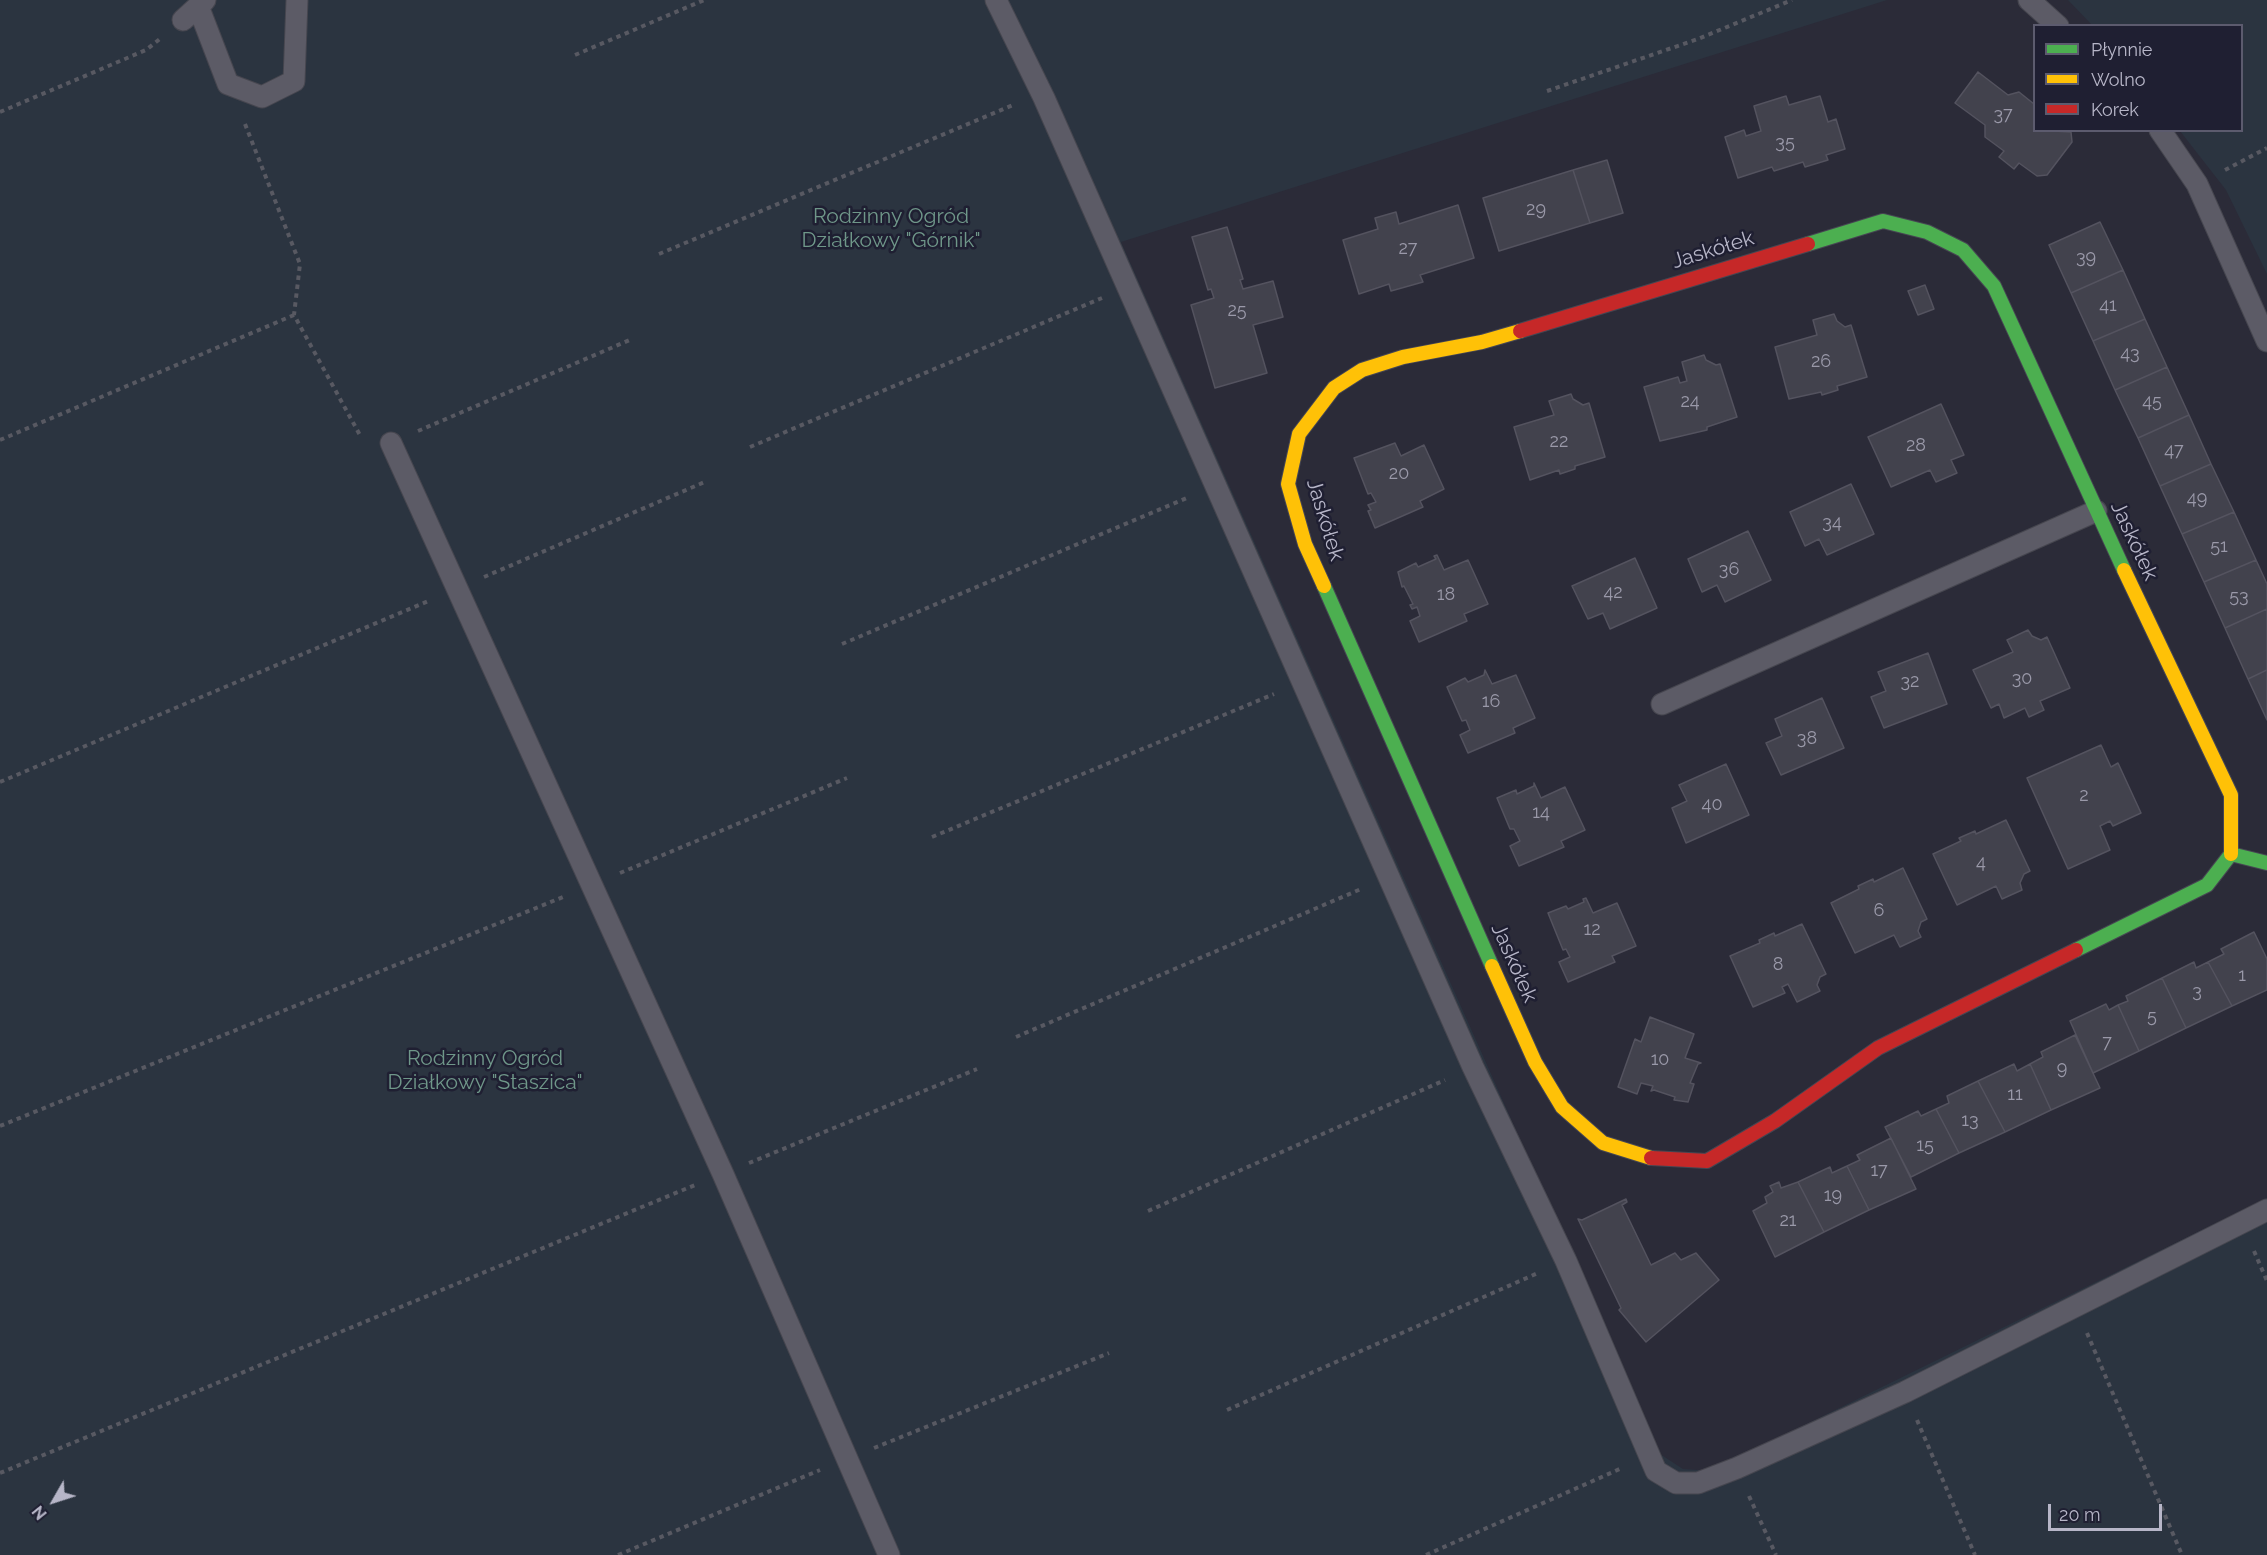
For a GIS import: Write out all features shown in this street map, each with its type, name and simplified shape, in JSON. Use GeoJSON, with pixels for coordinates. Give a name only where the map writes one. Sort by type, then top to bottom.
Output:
{"type":"FeatureCollection","features":[{"type":"Feature","properties":{"kind":"street","name":"Jaskółek"},"geometry":{"type":"LineString","coordinates":[[1883,221],[1927,232],[1963,250],[1994,286],[2096,511],[2231,795],[2231,854],[2207,885],[1878,1048],[1775,1121],[1707,1161],[1647,1158],[1603,1143],[1562,1107],[1535,1062],[1305,544],[1288,484],[1299,434],[1334,388],[1362,370],[1403,357],[1482,342],[1883,221]]}},
{"type":"Feature","properties":{"kind":"street"},"geometry":{"type":"LineString","coordinates":[[2231,854],[2267,863]]}},
{"type":"Feature","properties":{"kind":"lane"},"geometry":{"type":"LineString","coordinates":[[195,9],[228,84],[262,98],[294,81],[297,0]]}},
{"type":"Feature","properties":{"kind":"lane"},"geometry":{"type":"LineString","coordinates":[[996,0],[1042,93],[1473,1067],[1566,1261],[1656,1471],[1676,1483],[1698,1483],[1737,1468],[1905,1392],[2267,1210]]}},
{"type":"Feature","properties":{"kind":"lane"},"geometry":{"type":"LineString","coordinates":[[2029,0],[2056,24]]}},
{"type":"Feature","properties":{"kind":"lane"},"geometry":{"type":"LineString","coordinates":[[2161,132],[2197,184],[2267,341]]}},
{"type":"Feature","properties":{"kind":"lane"},"geometry":{"type":"LineString","coordinates":[[391,443],[723,1174],[889,1555]]}},
{"type":"Feature","properties":{"kind":"lane"},"geometry":{"type":"LineString","coordinates":[[1662,704],[2096,511]]}},
{"type":"Feature","properties":{"kind":"path"},"geometry":{"type":"LineString","coordinates":[[575,55],[704,0]]}},
{"type":"Feature","properties":{"kind":"path"},"geometry":{"type":"LineString","coordinates":[[1547,91],[1698,39],[1792,0]]}},
{"type":"Feature","properties":{"kind":"path"},"geometry":{"type":"LineString","coordinates":[[0,112],[146,50],[195,9]]}},
{"type":"Feature","properties":{"kind":"path"},"geometry":{"type":"LineString","coordinates":[[228,84],[265,169],[300,264],[294,315],[362,439],[391,443],[633,339]]}},
{"type":"Feature","properties":{"kind":"path"},"geometry":{"type":"LineString","coordinates":[[659,254],[1042,93]]}},
{"type":"Feature","properties":{"kind":"path"},"geometry":{"type":"LineString","coordinates":[[2215,176],[2267,148]]}},
{"type":"Feature","properties":{"kind":"path"},"geometry":{"type":"LineString","coordinates":[[750,447],[1127,288]]}},
{"type":"Feature","properties":{"kind":"path"},"geometry":{"type":"LineString","coordinates":[[0,440],[294,315]]}},
{"type":"Feature","properties":{"kind":"path"},"geometry":{"type":"LineString","coordinates":[[0,782],[707,481]]}},
{"type":"Feature","properties":{"kind":"path"},"geometry":{"type":"LineString","coordinates":[[842,644],[1215,486]]}},
{"type":"Feature","properties":{"kind":"path"},"geometry":{"type":"LineString","coordinates":[[932,837],[1302,682]]}},
{"type":"Feature","properties":{"kind":"path"},"geometry":{"type":"LineString","coordinates":[[0,1126],[591,886],[847,778]]}},
{"type":"Feature","properties":{"kind":"path"},"geometry":{"type":"LineString","coordinates":[[1016,1037],[1389,877]]}},
{"type":"Feature","properties":{"kind":"path"},"geometry":{"type":"LineString","coordinates":[[1148,1211],[1473,1067]]}},
{"type":"Feature","properties":{"kind":"path"},"geometry":{"type":"LineString","coordinates":[[0,1473],[976,1069]]}},
{"type":"Feature","properties":{"kind":"path"},"geometry":{"type":"LineString","coordinates":[[1227,1410],[1566,1261]]}},
{"type":"Feature","properties":{"kind":"path"},"geometry":{"type":"LineString","coordinates":[[2076,1307],[2182,1555]]}},
{"type":"Feature","properties":{"kind":"path"},"geometry":{"type":"LineString","coordinates":[[1905,1392],[1975,1555]]}},
{"type":"Feature","properties":{"kind":"path"},"geometry":{"type":"LineString","coordinates":[[1426,1555],[1650,1455]]}},
{"type":"Feature","properties":{"kind":"path"},"geometry":{"type":"LineString","coordinates":[[1737,1468],[1776,1555]]}},
{"type":"Feature","properties":{"kind":"green space"},"geometry":{"type":"Polygon","coordinates":[[[0,0],[1887,0],[1121,242],[1660,1454],[1683,1469],[1711,1471],[2267,1198],[2267,1555],[0,1555],[0,0]]]}},
{"type":"Feature","properties":{"kind":"green space"},"geometry":{"type":"Polygon","coordinates":[[[2068,0],[2267,0],[2267,274],[2226,190],[2181,132],[2243,132],[2243,24],[2091,24],[2068,0]]]}},
{"type":"Feature","properties":{"kind":"building"},"geometry":{"type":"Polygon","coordinates":[[[1978,72],[2008,95],[2019,92],[2033,103],[2033,132],[2071,132],[2072,142],[2047,175],[2037,176],[2019,163],[2014,169],[1999,157],[2004,151],[1985,137],[1985,125],[1955,103],[1978,72]]]}},
{"type":"Feature","properties":{"kind":"building"},"geometry":{"type":"Polygon","coordinates":[[[1786,96],[1789,105],[1820,96],[1828,122],[1836,119],[1845,149],[1826,155],[1828,160],[1805,167],[1803,162],[1774,171],[1772,167],[1738,178],[1725,137],[1744,130],[1746,136],[1761,131],[1754,106],[1786,96]]]}},
{"type":"Feature","properties":{"kind":"building"},"geometry":{"type":"Polygon","coordinates":[[[1607,160],[1623,213],[1590,223],[1573,170],[1607,160]]]}},
{"type":"Feature","properties":{"kind":"building"},"geometry":{"type":"Polygon","coordinates":[[[1573,170],[1590,223],[1499,251],[1483,198],[1573,170]]]}},
{"type":"Feature","properties":{"kind":"building"},"geometry":{"type":"Polygon","coordinates":[[[1458,205],[1474,258],[1420,275],[1423,282],[1391,291],[1389,284],[1359,294],[1343,240],[1378,229],[1375,218],[1396,212],[1399,224],[1458,205]]]}},
{"type":"Feature","properties":{"kind":"building"},"geometry":{"type":"Polygon","coordinates":[[[2100,222],[2123,270],[2071,293],[2049,245],[2100,222]]]}},
{"type":"Feature","properties":{"kind":"building"},"geometry":{"type":"Polygon","coordinates":[[[1227,227],[1243,279],[1240,280],[1243,289],[1273,281],[1283,317],[1253,325],[1267,373],[1215,388],[1191,305],[1214,298],[1211,289],[1208,290],[1192,237],[1227,227]]]}},
{"type":"Feature","properties":{"kind":"building"},"geometry":{"type":"Polygon","coordinates":[[[2123,270],[2145,319],[2093,341],[2071,293],[2123,270]]]}},
{"type":"Feature","properties":{"kind":"building"},"geometry":{"type":"Polygon","coordinates":[[[1925,285],[1934,309],[1918,315],[1908,291],[1925,285]]]}},
{"type":"Feature","properties":{"kind":"building"},"geometry":{"type":"Polygon","coordinates":[[[1834,314],[1837,321],[1845,327],[1851,325],[1867,377],[1837,386],[1838,390],[1822,395],[1821,392],[1789,399],[1775,347],[1817,335],[1813,320],[1834,314]]]}},
{"type":"Feature","properties":{"kind":"building"},"geometry":{"type":"Polygon","coordinates":[[[2145,319],[2167,367],[2115,390],[2093,341],[2145,319]]]}},
{"type":"Feature","properties":{"kind":"building"},"geometry":{"type":"Polygon","coordinates":[[[1704,355],[1706,360],[1716,365],[1720,364],[1737,417],[1707,427],[1707,430],[1660,441],[1644,387],[1678,377],[1680,383],[1687,381],[1682,362],[1704,355]]]}},
{"type":"Feature","properties":{"kind":"building"},"geometry":{"type":"Polygon","coordinates":[[[2167,367],[2189,415],[2138,438],[2115,390],[2167,367]]]}},
{"type":"Feature","properties":{"kind":"building"},"geometry":{"type":"Polygon","coordinates":[[[1571,394],[1573,399],[1583,405],[1589,403],[1605,457],[1575,466],[1575,469],[1560,474],[1559,470],[1530,480],[1514,427],[1554,415],[1549,401],[1571,394]]]}},
{"type":"Feature","properties":{"kind":"building"},"geometry":{"type":"Polygon","coordinates":[[[1941,404],[1964,455],[1951,460],[1957,473],[1936,482],[1930,470],[1891,487],[1868,437],[1941,404]]]}},
{"type":"Feature","properties":{"kind":"building"},"geometry":{"type":"Polygon","coordinates":[[[2189,415],[2211,464],[2160,486],[2138,438],[2189,415]]]}},
{"type":"Feature","properties":{"kind":"building"},"geometry":{"type":"Polygon","coordinates":[[[1395,443],[1401,456],[1424,445],[1444,489],[1420,501],[1423,507],[1375,528],[1368,505],[1376,502],[1371,493],[1368,494],[1354,458],[1395,443]]]}},
{"type":"Feature","properties":{"kind":"building"},"geometry":{"type":"Polygon","coordinates":[[[2211,464],[2234,512],[2182,534],[2160,486],[2211,464]]]}},
{"type":"Feature","properties":{"kind":"building"},"geometry":{"type":"Polygon","coordinates":[[[1851,484],[1874,534],[1827,555],[1819,539],[1805,546],[1790,512],[1851,484]]]}},
{"type":"Feature","properties":{"kind":"building"},"geometry":{"type":"Polygon","coordinates":[[[2234,512],[2256,560],[2204,582],[2182,534],[2234,512]]]}},
{"type":"Feature","properties":{"kind":"building"},"geometry":{"type":"Polygon","coordinates":[[[1748,531],[1771,580],[1725,602],[1717,585],[1702,592],[1688,559],[1748,531]]]}},
{"type":"Feature","properties":{"kind":"building"},"geometry":{"type":"Polygon","coordinates":[[[1437,555],[1444,570],[1468,560],[1488,604],[1464,614],[1467,621],[1419,642],[1410,621],[1420,616],[1417,607],[1412,609],[1410,605],[1413,604],[1404,586],[1402,587],[1398,572],[1416,563],[1418,567],[1436,559],[1434,556],[1437,555]]]}},
{"type":"Feature","properties":{"kind":"building"},"geometry":{"type":"Polygon","coordinates":[[[1635,558],[1657,608],[1610,629],[1603,613],[1588,619],[1572,586],[1635,558]]]}},
{"type":"Feature","properties":{"kind":"building"},"geometry":{"type":"Polygon","coordinates":[[[2256,560],[2267,584],[2267,609],[2225,628],[2204,582],[2256,560]]]}},
{"type":"Feature","properties":{"kind":"building"},"geometry":{"type":"Polygon","coordinates":[[[2267,609],[2267,670],[2248,679],[2225,628],[2267,609]]]}},
{"type":"Feature","properties":{"kind":"building"},"geometry":{"type":"Polygon","coordinates":[[[2028,630],[2032,636],[2041,640],[2047,637],[2070,688],[2040,701],[2044,710],[2029,717],[2025,708],[2004,718],[1999,704],[1991,708],[1973,670],[2013,652],[2007,640],[2028,630]]]}},
{"type":"Feature","properties":{"kind":"building"},"geometry":{"type":"Polygon","coordinates":[[[1928,653],[1947,704],[1884,728],[1871,697],[1886,691],[1878,672],[1928,653]]]}},
{"type":"Feature","properties":{"kind":"building"},"geometry":{"type":"Polygon","coordinates":[[[1485,670],[1492,684],[1516,675],[1535,718],[1513,728],[1515,733],[1468,753],[1460,735],[1470,730],[1466,720],[1462,721],[1447,687],[1465,678],[1468,682],[1484,675],[1485,670]]]}},
{"type":"Feature","properties":{"kind":"building"},"geometry":{"type":"Polygon","coordinates":[[[2267,670],[2267,720],[2248,679],[2267,670]]]}},
{"type":"Feature","properties":{"kind":"building"},"geometry":{"type":"Polygon","coordinates":[[[1822,698],[1844,748],[1781,775],[1766,743],[1782,736],[1775,719],[1822,698]]]}},
{"type":"Feature","properties":{"kind":"building"},"geometry":{"type":"Polygon","coordinates":[[[2101,745],[2111,767],[2118,763],[2141,813],[2113,826],[2110,821],[2100,826],[2110,850],[2068,869],[2027,778],[2101,745]]]}},
{"type":"Feature","properties":{"kind":"building"},"geometry":{"type":"Polygon","coordinates":[[[1726,764],[1749,815],[1686,843],[1672,808],[1687,801],[1679,785],[1726,764]]]}},
{"type":"Feature","properties":{"kind":"building"},"geometry":{"type":"Polygon","coordinates":[[[1534,783],[1541,798],[1565,787],[1585,830],[1561,841],[1564,847],[1519,866],[1510,846],[1520,841],[1514,829],[1510,829],[1497,798],[1516,790],[1517,794],[1534,786],[1534,783]]]}},
{"type":"Feature","properties":{"kind":"building"},"geometry":{"type":"Polygon","coordinates":[[[2006,820],[2030,871],[2024,874],[2020,883],[2022,890],[2002,899],[1996,886],[1957,905],[1933,854],[1961,841],[1959,838],[1975,831],[1976,834],[2006,820]]]}},
{"type":"Feature","properties":{"kind":"building"},"geometry":{"type":"Polygon","coordinates":[[[1903,868],[1927,919],[1921,922],[1918,931],[1921,937],[1900,947],[1894,935],[1855,953],[1831,903],[1859,889],[1858,886],[1873,879],[1874,882],[1903,868]]]}},
{"type":"Feature","properties":{"kind":"building"},"geometry":{"type":"Polygon","coordinates":[[[1586,898],[1593,913],[1617,903],[1636,946],[1612,956],[1615,962],[1568,982],[1559,962],[1570,957],[1566,949],[1563,950],[1548,913],[1566,906],[1568,909],[1584,902],[1583,899],[1586,898]]]}},
{"type":"Feature","properties":{"kind":"building"},"geometry":{"type":"Polygon","coordinates":[[[1802,924],[1826,974],[1820,977],[1817,985],[1820,991],[1797,1002],[1788,984],[1782,987],[1785,993],[1753,1007],[1730,956],[1760,943],[1759,940],[1774,933],[1775,936],[1802,924]]]}},
{"type":"Feature","properties":{"kind":"building"},"geometry":{"type":"Polygon","coordinates":[[[2254,932],[2267,959],[2267,990],[2232,1006],[2208,962],[2224,954],[2221,949],[2254,932]]]}},
{"type":"Feature","properties":{"kind":"building"},"geometry":{"type":"Polygon","coordinates":[[[2194,962],[2196,968],[2208,962],[2232,1006],[2186,1028],[2162,978],[2194,962]]]}},
{"type":"Feature","properties":{"kind":"building"},"geometry":{"type":"Polygon","coordinates":[[[2162,978],[2186,1028],[2139,1051],[2118,1005],[2128,1001],[2126,996],[2162,978]]]}},
{"type":"Feature","properties":{"kind":"building"},"geometry":{"type":"Polygon","coordinates":[[[2106,1004],[2109,1010],[2118,1005],[2139,1051],[2093,1073],[2070,1021],[2106,1004]]]}},
{"type":"Feature","properties":{"kind":"building"},"geometry":{"type":"Polygon","coordinates":[[[1650,1017],[1694,1034],[1685,1058],[1701,1063],[1698,1064],[1690,1083],[1694,1084],[1688,1102],[1674,1100],[1675,1097],[1651,1091],[1653,1086],[1641,1083],[1637,1094],[1618,1087],[1635,1039],[1641,1042],[1650,1017]]]}},
{"type":"Feature","properties":{"kind":"building"},"geometry":{"type":"Polygon","coordinates":[[[2075,1035],[2100,1088],[2051,1110],[2030,1064],[2043,1057],[2041,1052],[2075,1035]]]}},
{"type":"Feature","properties":{"kind":"building"},"geometry":{"type":"Polygon","coordinates":[[[2014,1064],[2017,1071],[2030,1064],[2051,1110],[2005,1132],[1978,1081],[2014,1064]]]}},
{"type":"Feature","properties":{"kind":"building"},"geometry":{"type":"Polygon","coordinates":[[[1978,1081],[2005,1132],[1959,1153],[1936,1109],[1949,1103],[1947,1096],[1978,1081]]]}},
{"type":"Feature","properties":{"kind":"building"},"geometry":{"type":"Polygon","coordinates":[[[1936,1109],[1959,1153],[1911,1177],[1885,1127],[1918,1111],[1921,1116],[1936,1109]]]}},
{"type":"Feature","properties":{"kind":"building"},"geometry":{"type":"Polygon","coordinates":[[[1891,1138],[1916,1189],[1869,1210],[1847,1166],[1860,1160],[1857,1155],[1891,1138]]]}},
{"type":"Feature","properties":{"kind":"building"},"geometry":{"type":"Polygon","coordinates":[[[1847,1166],[1869,1210],[1824,1232],[1798,1182],[1830,1167],[1832,1173],[1847,1166]]]}},
{"type":"Feature","properties":{"kind":"building"},"geometry":{"type":"Polygon","coordinates":[[[1779,1182],[1781,1188],[1798,1182],[1824,1232],[1775,1257],[1753,1211],[1767,1203],[1765,1197],[1773,1192],[1770,1186],[1779,1182]]]}},
{"type":"Feature","properties":{"kind":"building"},"geometry":{"type":"Polygon","coordinates":[[[1626,1199],[1627,1202],[1622,1205],[1651,1265],[1675,1253],[1681,1260],[1696,1253],[1719,1280],[1646,1342],[1619,1310],[1621,1308],[1578,1219],[1582,1220],[1626,1199]]]}},
{"type":"Feature","properties":{"kind":"traffic: fast"},"geometry":{"type":"LineString","coordinates":[[1808,244],[1883,221],[1927,232],[1963,250],[1994,286],[2124,570]]}},
{"type":"Feature","properties":{"kind":"traffic: fast"},"geometry":{"type":"LineString","coordinates":[[1324,586],[1492,966]]}},
{"type":"Feature","properties":{"kind":"traffic: fast"},"geometry":{"type":"LineString","coordinates":[[2076,950],[2207,885],[2231,854],[2267,863]]}},
{"type":"Feature","properties":{"kind":"traffic: slow"},"geometry":{"type":"LineString","coordinates":[[1324,586],[1305,544],[1288,484],[1299,434],[1334,388],[1362,370],[1403,357],[1482,342],[1520,331]]}},
{"type":"Feature","properties":{"kind":"traffic: slow"},"geometry":{"type":"LineString","coordinates":[[2124,570],[2231,795],[2231,854]]}},
{"type":"Feature","properties":{"kind":"traffic: slow"},"geometry":{"type":"LineString","coordinates":[[1492,966],[1535,1062],[1562,1107],[1603,1143],[1651,1158]]}},
{"type":"Feature","properties":{"kind":"traffic: jam"},"geometry":{"type":"LineString","coordinates":[[1520,331],[1808,244]]}},
{"type":"Feature","properties":{"kind":"traffic: jam"},"geometry":{"type":"LineString","coordinates":[[1651,1158],[1707,1161],[1775,1121],[1878,1048],[2076,950]]}},
{"type":"Feature","properties":{"kind":"park label","name":"Rodzinny Ogród Działkowy \"Górnik\""},"geometry":{"type":"Point","coordinates":[891,229]}},
{"type":"Feature","properties":{"kind":"park label","name":"Rodzinny Ogród Działkowy \"Staszica\""},"geometry":{"type":"Point","coordinates":[485,1071]}}]}
